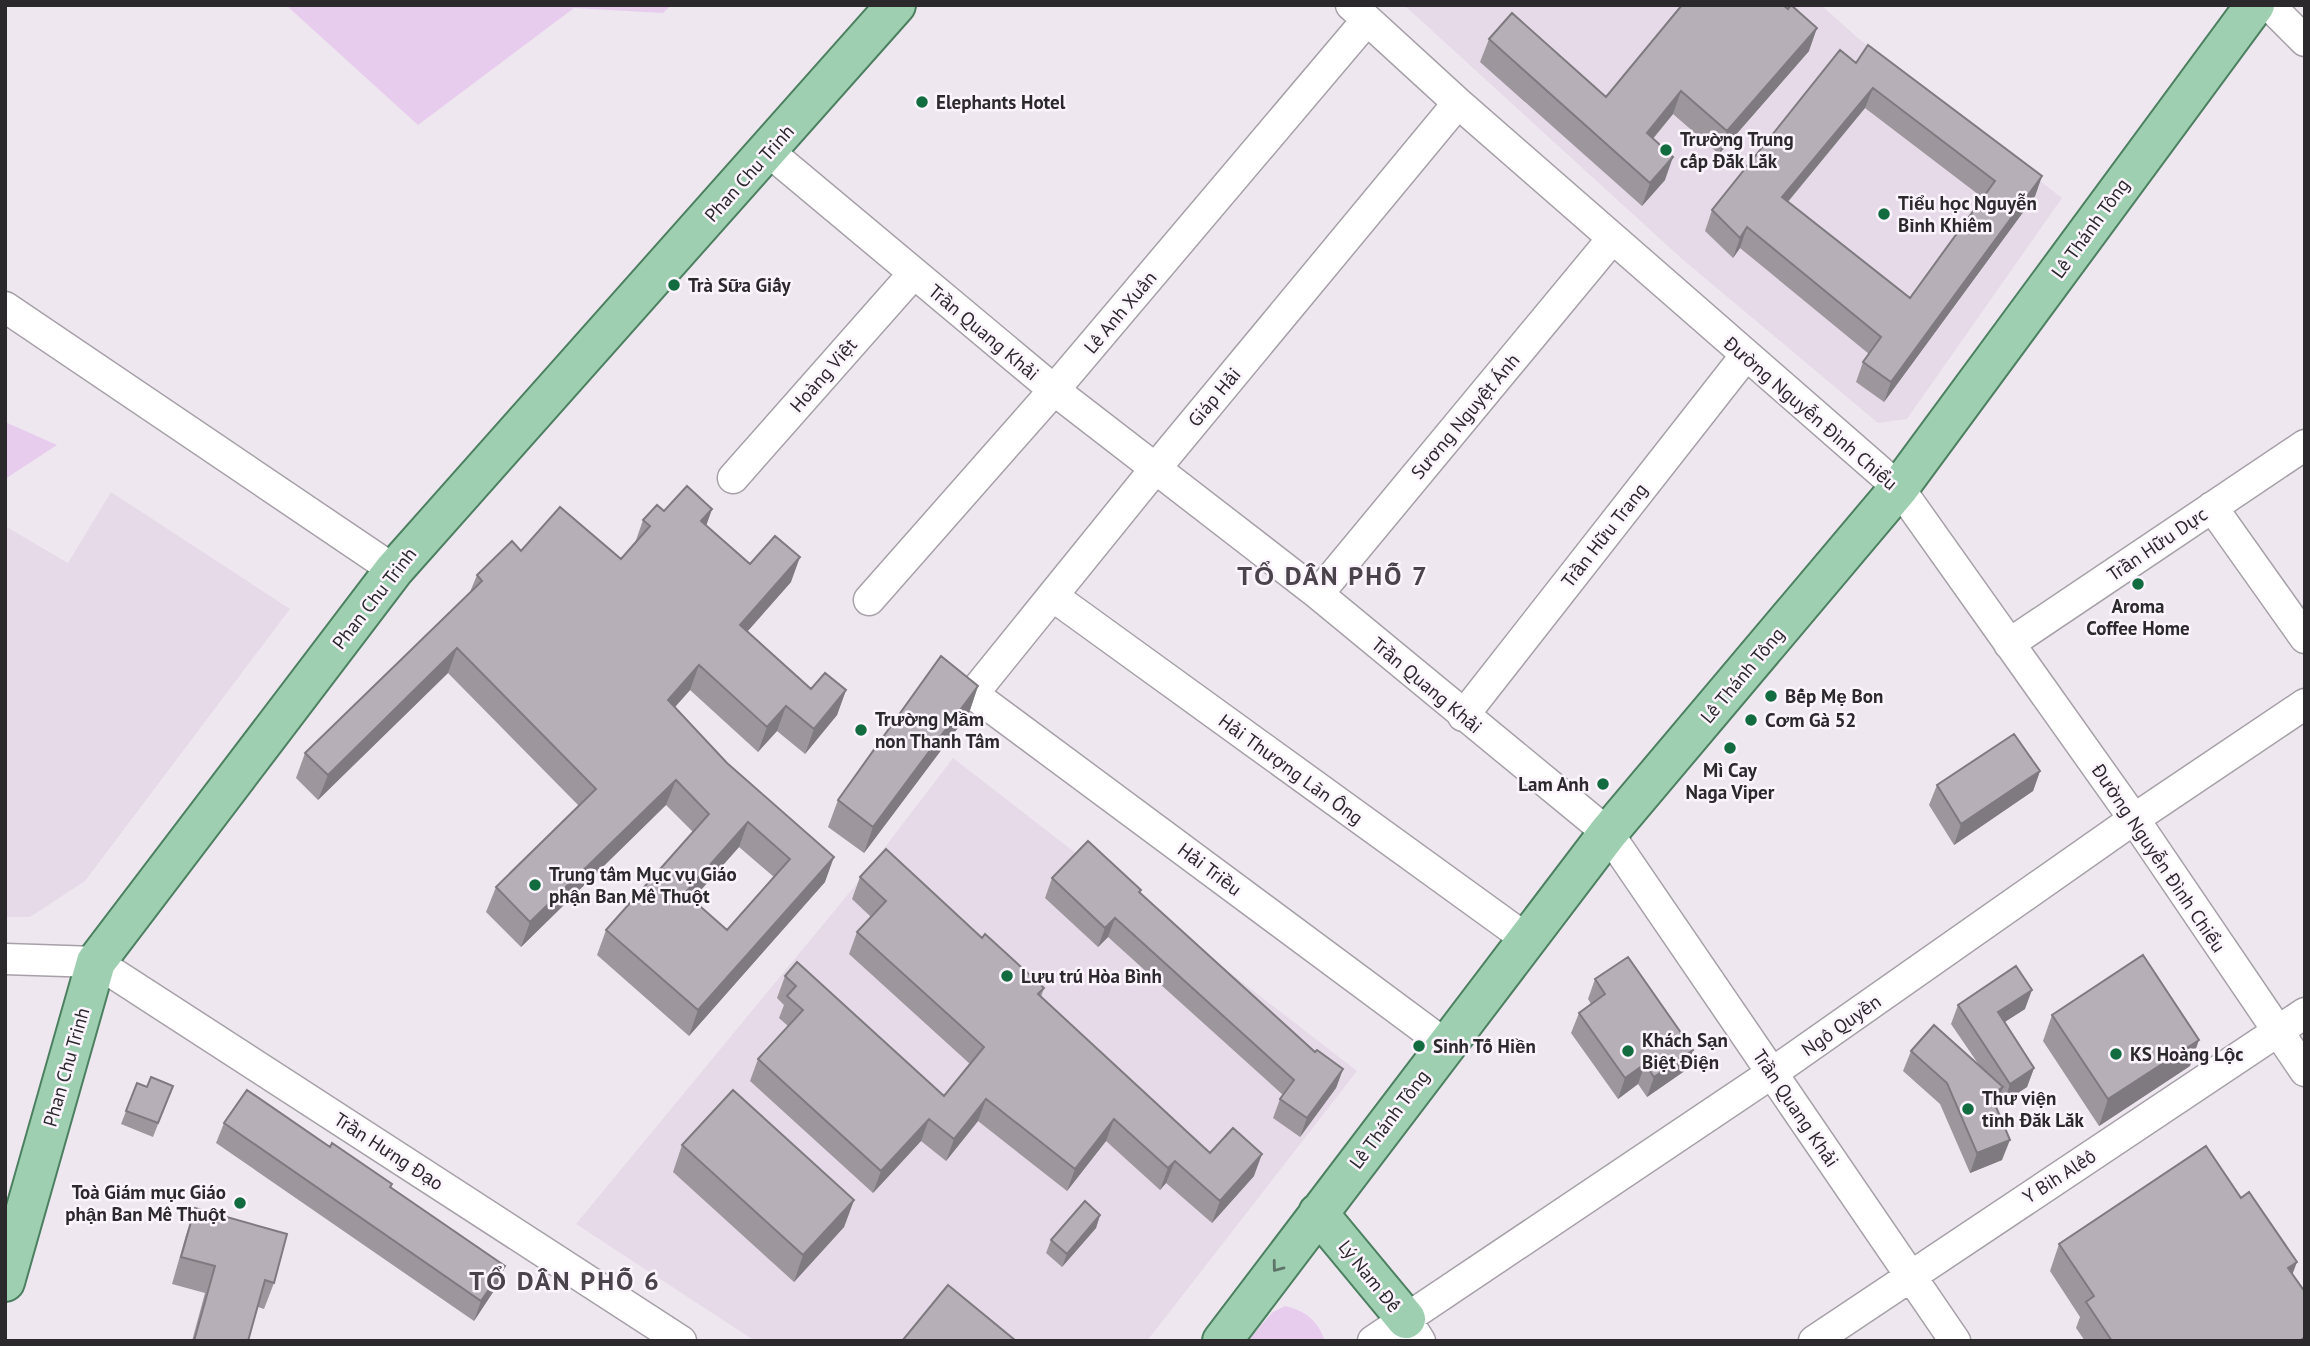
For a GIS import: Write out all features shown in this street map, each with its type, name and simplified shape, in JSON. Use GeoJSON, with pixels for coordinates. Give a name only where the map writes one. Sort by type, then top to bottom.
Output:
{"type":"FeatureCollection","features":[{"type":"Feature","properties":{"kind":"main road","name":"Phan Chu Trinh"},"geometry":{"type":"LineString","coordinates":[[5,1282],[96,962],[394,570],[896,5]]}},
{"type":"Feature","properties":{"kind":"main road","name":"Lê Thánh Tông"},"geometry":{"type":"LineString","coordinates":[[1222,1341],[1608,834],[1899,488],[2255,5]]}},
{"type":"Feature","properties":{"kind":"main road","name":"Lý Nam Đế"},"geometry":{"type":"LineString","coordinates":[[1318,1213],[1413,1330]]}},
{"type":"Feature","properties":{"kind":"street"},"geometry":{"type":"LineString","coordinates":[[2269,5],[2305,41]]}},
{"type":"Feature","properties":{"kind":"street","name":"Đường Nguyễn Đình Chiểu"},"geometry":{"type":"LineString","coordinates":[[1359,13],[1612,239],[1899,488],[2134,819],[2305,1071]]}},
{"type":"Feature","properties":{"kind":"street","name":"Lê Anh Xuân"},"geometry":{"type":"LineString","coordinates":[[869,600],[1054,390],[1359,13]]}},
{"type":"Feature","properties":{"kind":"street","name":"Giáp Hải"},"geometry":{"type":"LineString","coordinates":[[973,694],[1458,103]]}},
{"type":"Feature","properties":{"kind":"street","name":"Trần Quang Khải"},"geometry":{"type":"LineString","coordinates":[[768,151],[1054,390],[1318,594],[1608,834],[1955,1341]]}},
{"type":"Feature","properties":{"kind":"street","name":"Sương Nguyệt Ánh"},"geometry":{"type":"LineString","coordinates":[[1318,594],[1612,239]]}},
{"type":"Feature","properties":{"kind":"street","name":"Hoàng Việt"},"geometry":{"type":"LineString","coordinates":[[733,478],[914,273]]}},
{"type":"Feature","properties":{"kind":"street"},"geometry":{"type":"LineString","coordinates":[[5,307],[394,570]]}},
{"type":"Feature","properties":{"kind":"street","name":"Trần Hữu Trang"},"geometry":{"type":"LineString","coordinates":[[1463,716],[1746,355]]}},
{"type":"Feature","properties":{"kind":"street","name":"Trần Hữu Dực"},"geometry":{"type":"LineString","coordinates":[[2009,644],[2305,444]]}},
{"type":"Feature","properties":{"kind":"street"},"geometry":{"type":"LineString","coordinates":[[2212,507],[2305,638]]}},
{"type":"Feature","properties":{"kind":"street","name":"Hải Thượng Lãn Ông"},"geometry":{"type":"LineString","coordinates":[[1054,597],[1528,940]]}},
{"type":"Feature","properties":{"kind":"street","name":"Hải Triều"},"geometry":{"type":"LineString","coordinates":[[973,694],[1446,1045]]}},
{"type":"Feature","properties":{"kind":"street","name":"Ngô Quyền"},"geometry":{"type":"LineString","coordinates":[[1373,1341],[1413,1330],[1772,1073],[2134,819],[2305,704]]}},
{"type":"Feature","properties":{"kind":"street"},"geometry":{"type":"LineString","coordinates":[[5,959],[96,962]]}},
{"type":"Feature","properties":{"kind":"street","name":"Trần Hưng Đạo"},"geometry":{"type":"LineString","coordinates":[[96,962],[681,1341]]}},
{"type":"Feature","properties":{"kind":"street","name":"Y Bih Alêô"},"geometry":{"type":"LineString","coordinates":[[1814,1341],[2305,1013]]}},
{"type":"Feature","properties":{"kind":"shaded area"},"geometry":{"type":"Polygon","coordinates":[[[286,5],[671,5],[663,13],[574,8],[418,125],[286,5]]]}},
{"type":"Feature","properties":{"kind":"shaded area"},"geometry":{"type":"Polygon","coordinates":[[[1404,5],[1821,5],[1858,38],[2062,198],[1907,419],[1878,423],[1682,259],[1404,5]]]}},
{"type":"Feature","properties":{"kind":"shaded area"},"geometry":{"type":"Polygon","coordinates":[[[5,422],[57,445],[5,479],[5,422]]]}},
{"type":"Feature","properties":{"kind":"shaded area"},"geometry":{"type":"Polygon","coordinates":[[[111,492],[290,609],[85,881],[30,917],[5,917],[5,526],[68,563],[111,492]]]}},
{"type":"Feature","properties":{"kind":"shaded area","name":"Lưu trú Hòa Bình"},"geometry":{"type":"Polygon","coordinates":[[[953,758],[1357,1071],[1147,1341],[755,1341],[576,1224],[859,881],[953,758]]]}},
{"type":"Feature","properties":{"kind":"shaded area"},"geometry":{"type":"Polygon","coordinates":[[[1285,1306],[1310,1318],[1325,1341],[1247,1341],[1273,1312],[1285,1306]]]}},
{"type":"Feature","properties":{"kind":"building"},"geometry":{"type":"Polygon","coordinates":[[[1682,5],[1783,5],[1788,9],[1791,5],[1817,28],[1727,131],[1681,91],[1647,133],[1673,157],[1650,183],[1489,39],[1512,13],[1606,97],[1682,5]]]}},
{"type":"Feature","properties":{"kind":"building"},"geometry":{"type":"Polygon","coordinates":[[[1868,45],[2042,176],[1891,382],[1863,362],[1881,337],[1747,227],[1740,238],[1712,210],[1840,50],[1856,63],[1868,45]],[[1873,88],[1782,197],[1910,298],[1995,181],[1873,88]]]}},
{"type":"Feature","properties":{"kind":"building"},"geometry":{"type":"Polygon","coordinates":[[[687,486],[712,509],[701,521],[750,564],[775,536],[800,557],[740,625],[811,689],[825,673],[846,690],[814,729],[786,706],[767,727],[699,665],[668,700],[727,763],[834,857],[698,1010],[606,930],[709,814],[676,780],[530,922],[496,887],[596,789],[457,648],[328,775],[305,753],[482,581],[477,575],[512,541],[521,551],[560,507],[621,559],[650,526],[643,520],[657,505],[664,511],[687,486]],[[748,822],[685,893],[727,930],[790,859],[748,822]]]}},
{"type":"Feature","properties":{"kind":"building"},"geometry":{"type":"Polygon","coordinates":[[[941,656],[978,686],[873,827],[838,800],[941,656]]]}},
{"type":"Feature","properties":{"kind":"building"},"geometry":{"type":"Polygon","coordinates":[[[2014,734],[2040,771],[1961,824],[1937,785],[2014,734]]]}},
{"type":"Feature","properties":{"kind":"building"},"geometry":{"type":"Polygon","coordinates":[[[1088,841],[1141,890],[1139,892],[1315,1052],[1317,1050],[1343,1069],[1307,1118],[1280,1099],[1294,1080],[1115,918],[1105,928],[1052,878],[1088,841]]]}},
{"type":"Feature","properties":{"kind":"building"},"geometry":{"type":"Polygon","coordinates":[[[886,849],[982,938],[985,934],[1044,988],[1038,994],[1210,1153],[1233,1128],[1262,1154],[1220,1201],[1175,1161],[1168,1168],[1114,1119],[1075,1169],[986,1099],[954,1139],[929,1119],[881,1171],[758,1059],[803,1010],[787,996],[796,986],[785,976],[797,962],[944,1096],[984,1047],[857,932],[886,901],[860,877],[886,849]]]}},
{"type":"Feature","properties":{"kind":"building","name":"KS Hoàng Lộc"},"geometry":{"type":"Polygon","coordinates":[[[2143,955],[2199,1040],[2108,1099],[2052,1015],[2143,955]]]}},
{"type":"Feature","properties":{"kind":"building","name":"Khách Sạn Biệt Điện"},"geometry":{"type":"Polygon","coordinates":[[[1628,957],[1693,1050],[1654,1077],[1645,1064],[1625,1078],[1579,1013],[1605,994],[1595,979],[1628,957]]]}},
{"type":"Feature","properties":{"kind":"building"},"geometry":{"type":"Polygon","coordinates":[[[2016,966],[2032,990],[1998,1012],[2034,1068],[2010,1084],[1958,1005],[2016,966]]]}},
{"type":"Feature","properties":{"kind":"building"},"geometry":{"type":"Polygon","coordinates":[[[1934,1025],[2003,1087],[1991,1095],[2010,1140],[1977,1153],[1947,1083],[1911,1051],[1934,1025]]]}},
{"type":"Feature","properties":{"kind":"building"},"geometry":{"type":"Polygon","coordinates":[[[151,1077],[173,1086],[158,1123],[126,1111],[137,1083],[147,1087],[151,1077]]]}},
{"type":"Feature","properties":{"kind":"building"},"geometry":{"type":"Polygon","coordinates":[[[247,1090],[330,1147],[332,1143],[392,1184],[390,1187],[505,1266],[481,1301],[224,1123],[247,1090]]]}},
{"type":"Feature","properties":{"kind":"building"},"geometry":{"type":"Polygon","coordinates":[[[733,1090],[854,1200],[803,1255],[682,1145],[733,1090]]]}},
{"type":"Feature","properties":{"kind":"building"},"geometry":{"type":"Polygon","coordinates":[[[2206,1146],[2241,1198],[2249,1192],[2297,1262],[2288,1268],[2305,1292],[2305,1337],[2299,1341],[2112,1341],[2086,1302],[2094,1296],[2059,1244],[2206,1146]]]}},
{"type":"Feature","properties":{"kind":"building"},"geometry":{"type":"Polygon","coordinates":[[[1085,1201],[1100,1215],[1067,1254],[1051,1240],[1085,1201]]]}},
{"type":"Feature","properties":{"kind":"building"},"geometry":{"type":"Polygon","coordinates":[[[195,1208],[287,1234],[274,1283],[265,1280],[248,1341],[194,1341],[215,1266],[181,1257],[195,1208]]]}},
{"type":"Feature","properties":{"kind":"building"},"geometry":{"type":"Polygon","coordinates":[[[948,1285],[1016,1341],[902,1341],[948,1285]]]}},
{"type":"Feature","properties":{"kind":"place","name":"Elephants Hotel"},"geometry":{"type":"Point","coordinates":[922,102]}},
{"type":"Feature","properties":{"kind":"place","name":"Trường Trung cấp Đắk Lắk"},"geometry":{"type":"Point","coordinates":[1666,150]}},
{"type":"Feature","properties":{"kind":"place","name":"Tiểu học Nguyễn Bỉnh Khiêm"},"geometry":{"type":"Point","coordinates":[1884,214]}},
{"type":"Feature","properties":{"kind":"place","name":"Trà Sữa Giấy"},"geometry":{"type":"Point","coordinates":[674,285]}},
{"type":"Feature","properties":{"kind":"place","name":"Aroma Coffee Home"},"geometry":{"type":"Point","coordinates":[2138,584]}},
{"type":"Feature","properties":{"kind":"place","name":"Bếp Mẹ Bon"},"geometry":{"type":"Point","coordinates":[1771,696]}},
{"type":"Feature","properties":{"kind":"place","name":"Cơm Gà 52"},"geometry":{"type":"Point","coordinates":[1751,720]}},
{"type":"Feature","properties":{"kind":"place","name":"Trường Mầm non Thanh Tâm"},"geometry":{"type":"Point","coordinates":[861,730]}},
{"type":"Feature","properties":{"kind":"place","name":"Mì Cay Naga Viper"},"geometry":{"type":"Point","coordinates":[1730,748]}},
{"type":"Feature","properties":{"kind":"place","name":"Lam Anh"},"geometry":{"type":"Point","coordinates":[1603,784]}},
{"type":"Feature","properties":{"kind":"place","name":"Trung tâm Mục vụ Giáo phận Ban Mê Thuột"},"geometry":{"type":"Point","coordinates":[535,885]}},
{"type":"Feature","properties":{"kind":"place","name":"Lưu trú Hòa Bình"},"geometry":{"type":"Point","coordinates":[1007,976]}},
{"type":"Feature","properties":{"kind":"place","name":"Sinh Tố Hiền"},"geometry":{"type":"Point","coordinates":[1419,1046]}},
{"type":"Feature","properties":{"kind":"place","name":"Khách Sạn Biệt Điện"},"geometry":{"type":"Point","coordinates":[1628,1051]}},
{"type":"Feature","properties":{"kind":"place","name":"KS Hoàng Lộc"},"geometry":{"type":"Point","coordinates":[2116,1054]}},
{"type":"Feature","properties":{"kind":"place","name":"Thư viện tỉnh Đăk Lăk"},"geometry":{"type":"Point","coordinates":[1968,1109]}},
{"type":"Feature","properties":{"kind":"place","name":"Toà Giám mục Giáo phận Ban Mê Thuột"},"geometry":{"type":"Point","coordinates":[240,1203]}},
{"type":"Feature","properties":{"kind":"district","name":"TỔ DÂN PHỐ 7"},"geometry":{"type":"Point","coordinates":[1333,575]}},
{"type":"Feature","properties":{"kind":"district","name":"TỔ DÂN PHỐ 6"},"geometry":{"type":"Point","coordinates":[565,1280]}}]}
